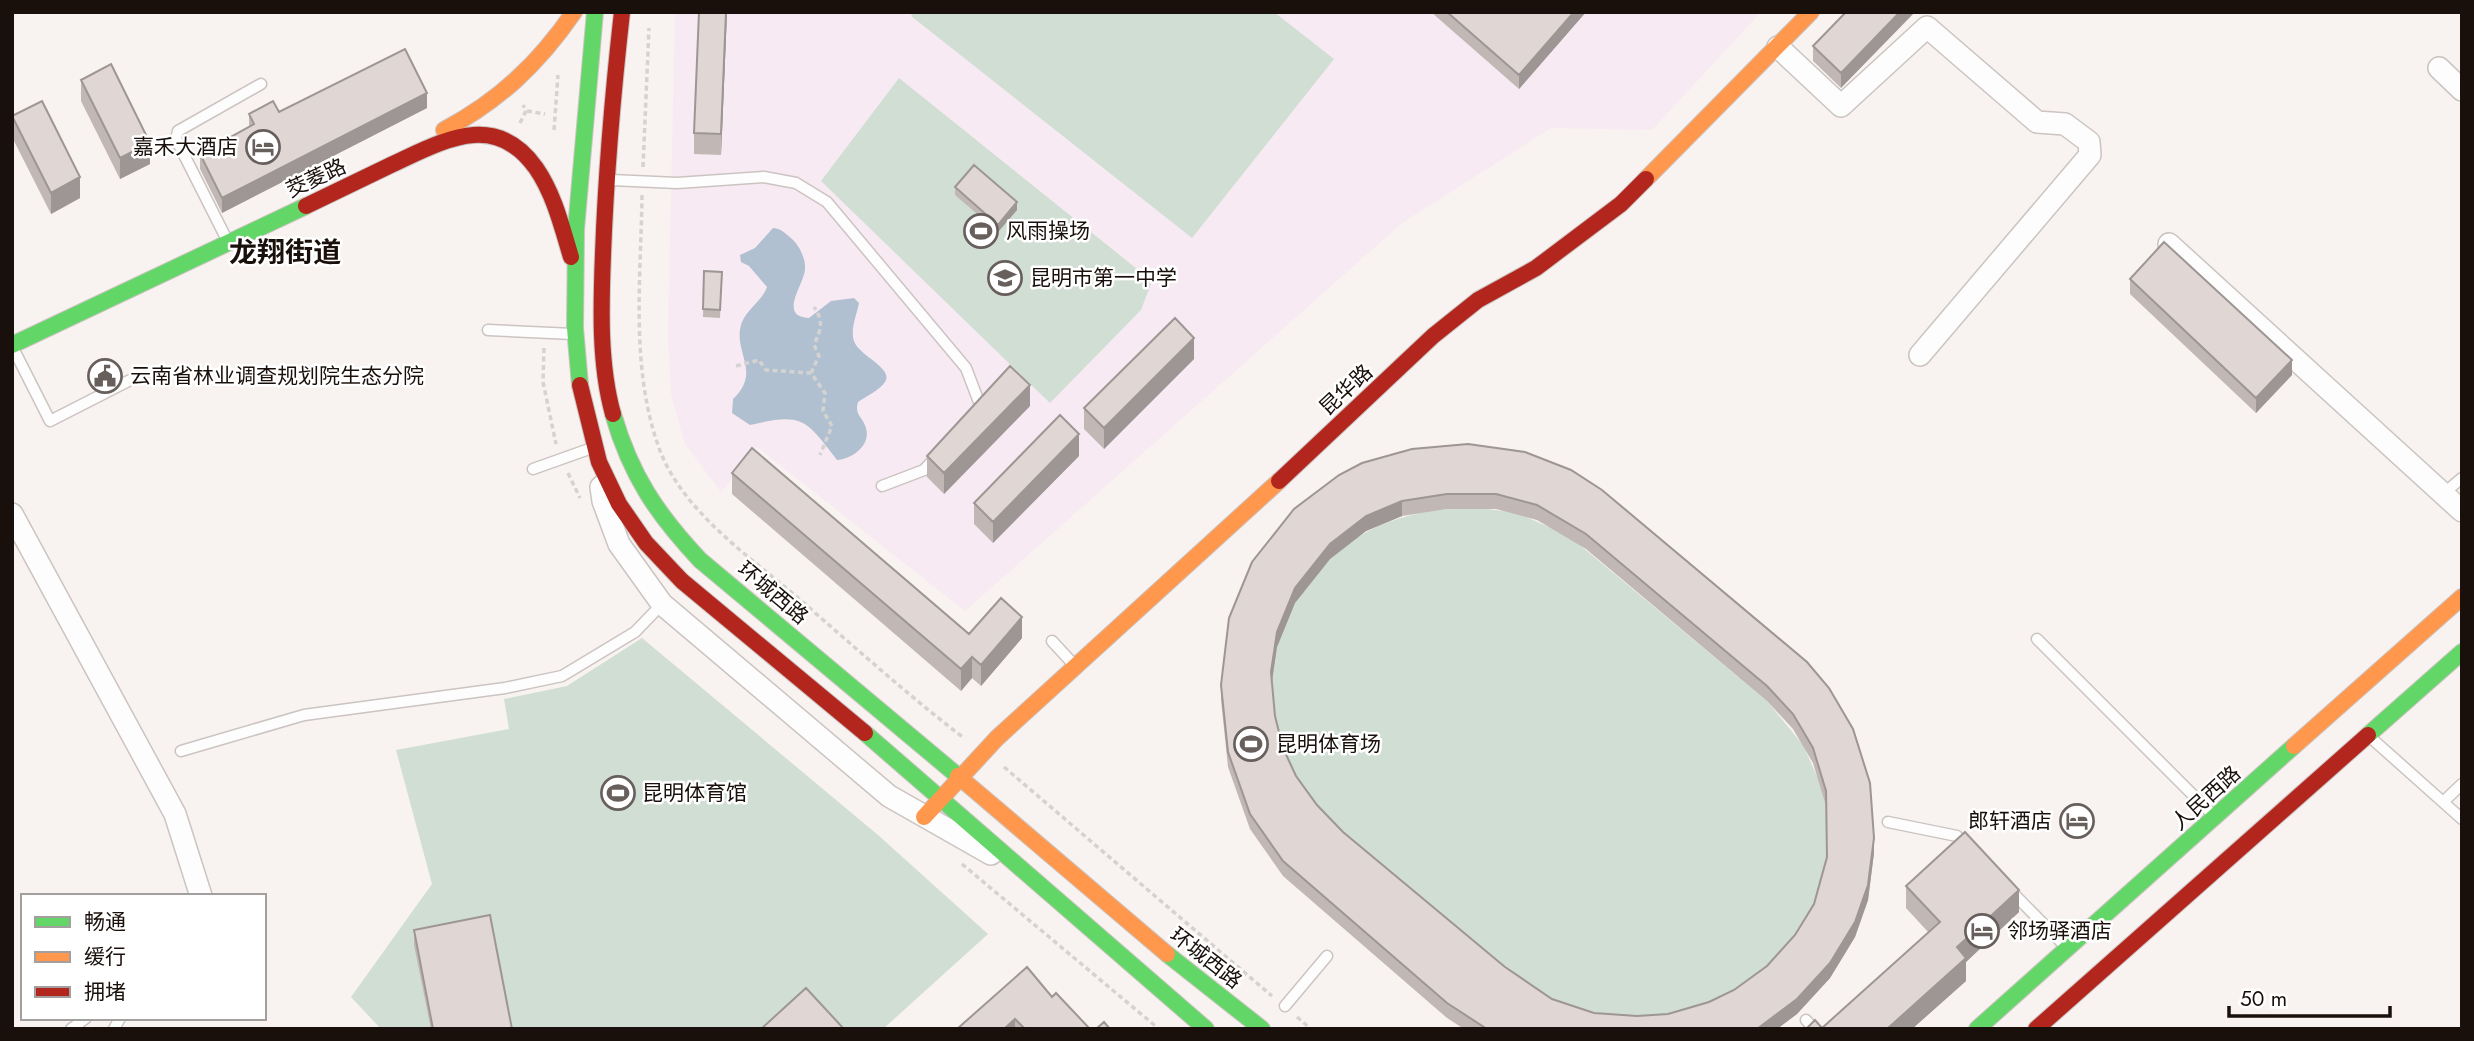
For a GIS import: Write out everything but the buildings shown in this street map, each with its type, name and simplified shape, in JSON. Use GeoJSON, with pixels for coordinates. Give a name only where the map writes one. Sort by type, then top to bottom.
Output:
{"type":"FeatureCollection","features":[{"type":"Feature","properties":{"kind":"main road","name":"茭菱路"},"geometry":{"type":"LineString","coordinates":[[12,334],[484,109],[520,81],[574,12]]}},
{"type":"Feature","properties":{"kind":"main road"},"geometry":{"type":"LineString","coordinates":[[595,12],[582,115],[573,334],[579,383],[596,453],[626,518],[669,569],[941,799],[1206,1029]]}},
{"type":"Feature","properties":{"kind":"main road","name":"环城西路"},"geometry":{"type":"LineString","coordinates":[[622,12],[606,179],[600,319],[602,360],[618,429],[640,487],[670,530],[700,560],[1121,917],[1262,1029]]}},
{"type":"Feature","properties":{"kind":"main road","name":"昆华路"},"geometry":{"type":"LineString","coordinates":[[924,817],[984,752],[1433,336],[1478,300],[1536,268],[1621,204],[1811,12]]}},
{"type":"Feature","properties":{"kind":"main road","name":"茭菱路"},"geometry":{"type":"LineString","coordinates":[[12,346],[452,136],[472,132],[509,144],[533,163],[545,179],[575,269]]}},
{"type":"Feature","properties":{"kind":"main road","name":"人民西路"},"geometry":{"type":"LineString","coordinates":[[1977,1029],[2462,597]]}},
{"type":"Feature","properties":{"kind":"main road"},"geometry":{"type":"LineString","coordinates":[[2036,1029],[2462,652]]}},
{"type":"Feature","properties":{"kind":"street"},"geometry":{"type":"LineString","coordinates":[[559,34],[560,12]]}},
{"type":"Feature","properties":{"kind":"street"},"geometry":{"type":"LineString","coordinates":[[1778,47],[1841,106],[1927,27],[2037,122],[2065,124],[2089,142],[2090,155],[1920,355]]}},
{"type":"Feature","properties":{"kind":"street"},"geometry":{"type":"LineString","coordinates":[[2439,68],[2462,90]]}},
{"type":"Feature","properties":{"kind":"street"},"geometry":{"type":"LineString","coordinates":[[2169,244],[2462,511]]}},
{"type":"Feature","properties":{"kind":"street"},"geometry":{"type":"LineString","coordinates":[[596,453],[603,501],[610,523],[620,544],[662,604],[879,788],[924,817],[1027,873]]}},
{"type":"Feature","properties":{"kind":"street"},"geometry":{"type":"LineString","coordinates":[[12,514],[175,814],[200,894]]}},
{"type":"Feature","properties":{"kind":"lane"},"geometry":{"type":"LineString","coordinates":[[225,234],[176,139],[178,131],[261,84]]}},
{"type":"Feature","properties":{"kind":"lane"},"geometry":{"type":"LineString","coordinates":[[606,179],[677,183],[764,177],[796,183],[827,202],[966,368],[984,408],[975,417]]}},
{"type":"Feature","properties":{"kind":"lane"},"geometry":{"type":"LineString","coordinates":[[488,330],[573,334]]}},
{"type":"Feature","properties":{"kind":"lane"},"geometry":{"type":"LineString","coordinates":[[12,346],[50,421],[146,372]]}},
{"type":"Feature","properties":{"kind":"lane"},"geometry":{"type":"LineString","coordinates":[[882,486],[924,470],[950,444]]}},
{"type":"Feature","properties":{"kind":"lane"},"geometry":{"type":"LineString","coordinates":[[533,469],[596,453]]}},
{"type":"Feature","properties":{"kind":"lane"},"geometry":{"type":"LineString","coordinates":[[2444,494],[2462,478]]}},
{"type":"Feature","properties":{"kind":"lane"},"geometry":{"type":"LineString","coordinates":[[181,751],[304,715],[553,679],[635,632],[662,604]]}},
{"type":"Feature","properties":{"kind":"lane"},"geometry":{"type":"LineString","coordinates":[[2036,639],[2216,818]]}},
{"type":"Feature","properties":{"kind":"lane"},"geometry":{"type":"LineString","coordinates":[[1052,641],[1076,667]]}},
{"type":"Feature","properties":{"kind":"lane"},"geometry":{"type":"LineString","coordinates":[[2368,735],[2462,819]]}},
{"type":"Feature","properties":{"kind":"lane"},"geometry":{"type":"LineString","coordinates":[[2443,802],[2462,784]]}},
{"type":"Feature","properties":{"kind":"lane"},"geometry":{"type":"LineString","coordinates":[[1888,822],[1957,835],[1975,854]]}},
{"type":"Feature","properties":{"kind":"lane"},"geometry":{"type":"LineString","coordinates":[[2003,883],[2068,949]]}},
{"type":"Feature","properties":{"kind":"lane"},"geometry":{"type":"LineString","coordinates":[[1285,1006],[1327,956]]}},
{"type":"Feature","properties":{"kind":"path"},"geometry":{"type":"LineString","coordinates":[[649,25],[642,180],[641,375],[660,450],[675,480],[724,533],[922,706],[984,752],[1311,1029]]}},
{"type":"Feature","properties":{"kind":"path"},"geometry":{"type":"LineString","coordinates":[[520,101],[526,111]]}},
{"type":"Feature","properties":{"kind":"path"},"geometry":{"type":"LineString","coordinates":[[526,111],[545,114]]}},
{"type":"Feature","properties":{"kind":"path"},"geometry":{"type":"LineString","coordinates":[[516,131],[526,111]]}},
{"type":"Feature","properties":{"kind":"path"},"geometry":{"type":"LineString","coordinates":[[811,373],[819,356],[814,345],[822,328],[822,319],[814,307]]}},
{"type":"Feature","properties":{"kind":"path"},"geometry":{"type":"LineString","coordinates":[[736,366],[759,360],[766,370],[811,373]]}},
{"type":"Feature","properties":{"kind":"path"},"geometry":{"type":"LineString","coordinates":[[811,373],[825,393],[822,411],[832,426],[820,455]]}},
{"type":"Feature","properties":{"kind":"path"},"geometry":{"type":"LineString","coordinates":[[957,860],[1159,1029]]}},
{"type":"Feature","properties":{"kind":"shaded area","name":"昆明市第一中学"},"geometry":{"type":"Polygon","coordinates":[[[675,12],[1761,12],[1652,130],[1551,128],[1402,223],[965,611],[757,447],[721,492],[685,444],[671,394],[668,333],[675,12]]]}},
{"type":"Feature","properties":{"kind":"shaded area"},"geometry":{"type":"Polygon","coordinates":[[[914,12],[1274,12],[1334,59],[1192,238],[911,16],[914,12]]]}},
{"type":"Feature","properties":{"kind":"shaded area","name":"风雨操场"},"geometry":{"type":"Polygon","coordinates":[[[899,78],[1152,281],[1141,310],[1050,403],[821,181],[899,78]]]}},
{"type":"Feature","properties":{"kind":"shaded area"},"geometry":{"type":"Polygon","coordinates":[[[1473,507],[1517,513],[1569,536],[1767,701],[1803,745],[1820,783],[1826,806],[1828,852],[1824,890],[1786,961],[1682,1026],[1603,1029],[1569,1021],[1329,832],[1306,802],[1280,750],[1271,705],[1277,646],[1291,610],[1318,572],[1355,539],[1375,528],[1420,513],[1473,507]]]}},
{"type":"Feature","properties":{"kind":"shaded area","name":"昆明体育馆"},"geometry":{"type":"Polygon","coordinates":[[[642,638],[878,835],[988,934],[883,1029],[381,1029],[351,997],[432,884],[396,750],[509,729],[504,699],[567,686],[642,638]]]}},
{"type":"Feature","properties":{"kind":"water"},"geometry":{"type":"Polygon","coordinates":[[[773,228],[783,232],[802,252],[805,269],[795,298],[795,312],[809,318],[831,301],[854,298],[859,303],[853,327],[854,341],[862,352],[885,372],[885,382],[880,388],[858,402],[858,413],[866,428],[866,440],[859,450],[843,459],[837,460],[817,435],[801,422],[781,419],[750,425],[732,413],[733,399],[746,379],[740,342],[742,322],[767,287],[749,266],[741,262],[740,255],[755,248],[773,228]]]}},
{"type":"Feature","properties":{"kind":"traffic: fast"},"geometry":{"type":"LineString","coordinates":[[580,385],[575,328],[576,229],[595,12]]}},
{"type":"Feature","properties":{"kind":"traffic: fast"},"geometry":{"type":"LineString","coordinates":[[12,345],[306,206]]}},
{"type":"Feature","properties":{"kind":"traffic: fast"},"geometry":{"type":"LineString","coordinates":[[613,414],[628,457],[647,493],[700,560],[958,776]]}},
{"type":"Feature","properties":{"kind":"traffic: fast"},"geometry":{"type":"LineString","coordinates":[[2368,735],[2462,652]]}},
{"type":"Feature","properties":{"kind":"traffic: fast"},"geometry":{"type":"LineString","coordinates":[[865,733],[1206,1029]]}},
{"type":"Feature","properties":{"kind":"traffic: fast"},"geometry":{"type":"LineString","coordinates":[[1977,1029],[2294,746]]}},
{"type":"Feature","properties":{"kind":"traffic: fast"},"geometry":{"type":"LineString","coordinates":[[1167,954],[1262,1029]]}},
{"type":"Feature","properties":{"kind":"traffic: slow"},"geometry":{"type":"LineString","coordinates":[[444,130],[483,106],[516,79],[547,48],[574,12]]}},
{"type":"Feature","properties":{"kind":"traffic: slow"},"geometry":{"type":"LineString","coordinates":[[1646,179],[1811,12]]}},
{"type":"Feature","properties":{"kind":"traffic: slow"},"geometry":{"type":"LineString","coordinates":[[924,817],[997,738],[1279,481]]}},
{"type":"Feature","properties":{"kind":"traffic: slow"},"geometry":{"type":"LineString","coordinates":[[2294,746],[2462,597]]}},
{"type":"Feature","properties":{"kind":"traffic: slow"},"geometry":{"type":"LineString","coordinates":[[958,776],[1167,954]]}},
{"type":"Feature","properties":{"kind":"traffic: jam"},"geometry":{"type":"LineString","coordinates":[[613,414],[603,355],[602,294],[608,163],[622,12]]}},
{"type":"Feature","properties":{"kind":"traffic: jam"},"geometry":{"type":"LineString","coordinates":[[306,206],[431,147],[449,140],[486,135],[503,140],[520,150],[536,168],[553,200],[571,257]]}},
{"type":"Feature","properties":{"kind":"traffic: jam"},"geometry":{"type":"LineString","coordinates":[[1279,481],[1433,336],[1478,300],[1536,268],[1621,204],[1646,179]]}},
{"type":"Feature","properties":{"kind":"traffic: jam"},"geometry":{"type":"LineString","coordinates":[[580,385],[599,462],[619,504],[646,543],[682,581],[865,733]]}},
{"type":"Feature","properties":{"kind":"traffic: jam"},"geometry":{"type":"LineString","coordinates":[[2036,1029],[2368,735]]}},
{"type":"Feature","properties":{"kind":"place","name":"嘉禾大酒店"},"geometry":{"type":"Point","coordinates":[263,147]}},
{"type":"Feature","properties":{"kind":"place","name":"风雨操场"},"geometry":{"type":"Point","coordinates":[981,231]}},
{"type":"Feature","properties":{"kind":"place","name":"昆明市第一中学"},"geometry":{"type":"Point","coordinates":[1005,278]}},
{"type":"Feature","properties":{"kind":"place","name":"云南省林业调查规划院生态分院"},"geometry":{"type":"Point","coordinates":[105,376]}},
{"type":"Feature","properties":{"kind":"place","name":"昆明体育场"},"geometry":{"type":"Point","coordinates":[1251,744]}},
{"type":"Feature","properties":{"kind":"place","name":"昆明体育馆"},"geometry":{"type":"Point","coordinates":[618,793]}},
{"type":"Feature","properties":{"kind":"place","name":"郎轩酒店"},"geometry":{"type":"Point","coordinates":[2077,821]}},
{"type":"Feature","properties":{"kind":"place","name":"邻场驿酒店"},"geometry":{"type":"Point","coordinates":[1982,931]}},
{"type":"Feature","properties":{"kind":"district","name":"龙翔街道"},"geometry":{"type":"Point","coordinates":[285,252]}}]}
